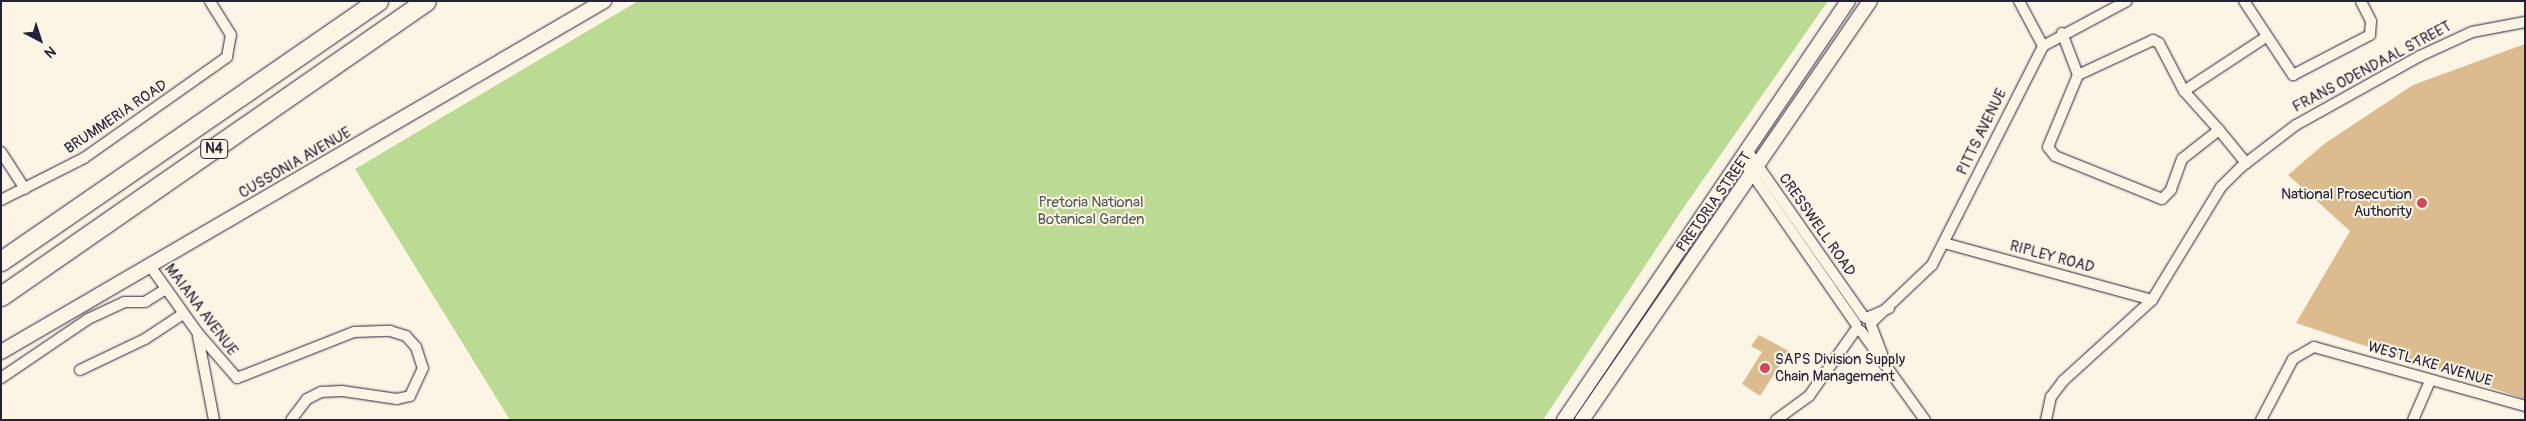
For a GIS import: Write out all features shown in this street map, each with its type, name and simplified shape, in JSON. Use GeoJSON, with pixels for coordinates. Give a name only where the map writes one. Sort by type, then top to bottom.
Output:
{"type":"FeatureCollection","features":[{"type":"Feature","properties":{"kind":"highway","name":"N4"},"geometry":{"type":"LineString","coordinates":[[1,261],[378,1]]}},
{"type":"Feature","properties":{"kind":"highway","name":"N4"},"geometry":{"type":"LineString","coordinates":[[1,296],[426,1]]}},
{"type":"Feature","properties":{"kind":"main road","name":"CUSSONIA AVENUE"},"geometry":{"type":"LineString","coordinates":[[1,352],[604,1]]}},
{"type":"Feature","properties":{"kind":"main road","name":"PRETORIA STREET"},"geometry":{"type":"LineString","coordinates":[[1564,420],[1848,1]]}},
{"type":"Feature","properties":{"kind":"main road","name":"PRETORIA STREET"},"geometry":{"type":"LineString","coordinates":[[1582,420],[1756,171],[1870,1]]}},
{"type":"Feature","properties":{"kind":"street","name":"BRUMMERIA ROAD"},"geometry":{"type":"LineString","coordinates":[[1,200],[84,158],[226,57],[232,41],[210,1]]}},
{"type":"Feature","properties":{"kind":"street"},"geometry":{"type":"LineString","coordinates":[[2019,1],[2024,16],[2043,46]]}},
{"type":"Feature","properties":{"kind":"street","name":"PITTS AVENUE"},"geometry":{"type":"LineString","coordinates":[[1776,420],[1809,396],[1858,328],[1890,307],[1924,276],[1944,242],[2043,46],[2062,33],[2127,1]]}},
{"type":"Feature","properties":{"kind":"street"},"geometry":{"type":"LineString","coordinates":[[2244,1],[2289,72],[2300,73],[2370,35],[2371,21],[2362,1]]}},
{"type":"Feature","properties":{"kind":"street","name":"FRANS ODENDAAL STREET"},"geometry":{"type":"LineString","coordinates":[[2046,420],[2051,397],[2063,380],[2152,300],[2221,187],[2246,163],[2304,120],[2420,56],[2472,32],[2525,22]]}},
{"type":"Feature","properties":{"kind":"street"},"geometry":{"type":"LineString","coordinates":[[2062,33],[2078,75]]}},
{"type":"Feature","properties":{"kind":"street"},"geometry":{"type":"LineString","coordinates":[[2184,91],[2266,37]]}},
{"type":"Feature","properties":{"kind":"street"},"geometry":{"type":"LineString","coordinates":[[2219,130],[2182,159],[2166,198],[2151,198],[2108,176],[2050,154],[2048,147],[2078,75],[2153,40],[2159,44],[2184,91],[2219,130],[2246,163]]}},
{"type":"Feature","properties":{"kind":"street"},"geometry":{"type":"LineString","coordinates":[[1,152],[25,189]]}},
{"type":"Feature","properties":{"kind":"street","name":"CRESSWELL ROAD"},"geometry":{"type":"LineString","coordinates":[[1744,154],[1868,321],[1884,362]]}},
{"type":"Feature","properties":{"kind":"street","name":"CRESSWELL ROAD"},"geometry":{"type":"LineString","coordinates":[[1756,171],[1858,328],[1925,420]]}},
{"type":"Feature","properties":{"kind":"street","name":"RIPLEY ROAD"},"geometry":{"type":"LineString","coordinates":[[1944,242],[2152,300]]}},
{"type":"Feature","properties":{"kind":"street","name":"MAIANA AVENUE"},"geometry":{"type":"LineString","coordinates":[[150,266],[182,314],[237,378],[326,341],[362,331],[396,333],[416,347],[422,372],[410,396],[397,400],[342,390],[320,392],[307,399],[291,420]]}},
{"type":"Feature","properties":{"kind":"street"},"geometry":{"type":"LineString","coordinates":[[1,378],[88,319],[124,302],[146,302],[166,289]]}},
{"type":"Feature","properties":{"kind":"street"},"geometry":{"type":"LineString","coordinates":[[80,370],[145,339],[182,314]]}},
{"type":"Feature","properties":{"kind":"street"},"geometry":{"type":"LineString","coordinates":[[197,332],[214,420]]}},
{"type":"Feature","properties":{"kind":"street","name":"WESTLAKE AVENUE"},"geometry":{"type":"LineString","coordinates":[[2261,420],[2293,359],[2314,347],[2430,381],[2525,406]]}},
{"type":"Feature","properties":{"kind":"street"},"geometry":{"type":"LineString","coordinates":[[2413,420],[2430,381]]}},
{"type":"Feature","properties":{"kind":"green space","name":"Pretoria National Botanical Garden"},"geometry":{"type":"Polygon","coordinates":[[[638,1],[1828,1],[1684,207],[1543,420],[510,420],[355,169],[638,1]]]}},
{"type":"Feature","properties":{"kind":"building","name":"National Prosecution Authority"},"geometry":{"type":"Polygon","coordinates":[[[2525,44],[2525,399],[2296,323],[2350,231],[2288,175],[2324,144],[2413,85],[2525,44]]]}},
{"type":"Feature","properties":{"kind":"building","name":"SAPS Division Supply Chain Management"},"geometry":{"type":"Polygon","coordinates":[[[1759,335],[1789,351],[1760,396],[1742,384],[1762,352],[1751,346],[1759,335]]]}},
{"type":"Feature","properties":{"kind":"place","name":"National Prosecution Authority"},"geometry":{"type":"Point","coordinates":[2422,203]}},
{"type":"Feature","properties":{"kind":"place","name":"SAPS Division Supply Chain Management"},"geometry":{"type":"Point","coordinates":[1765,368]}}]}
